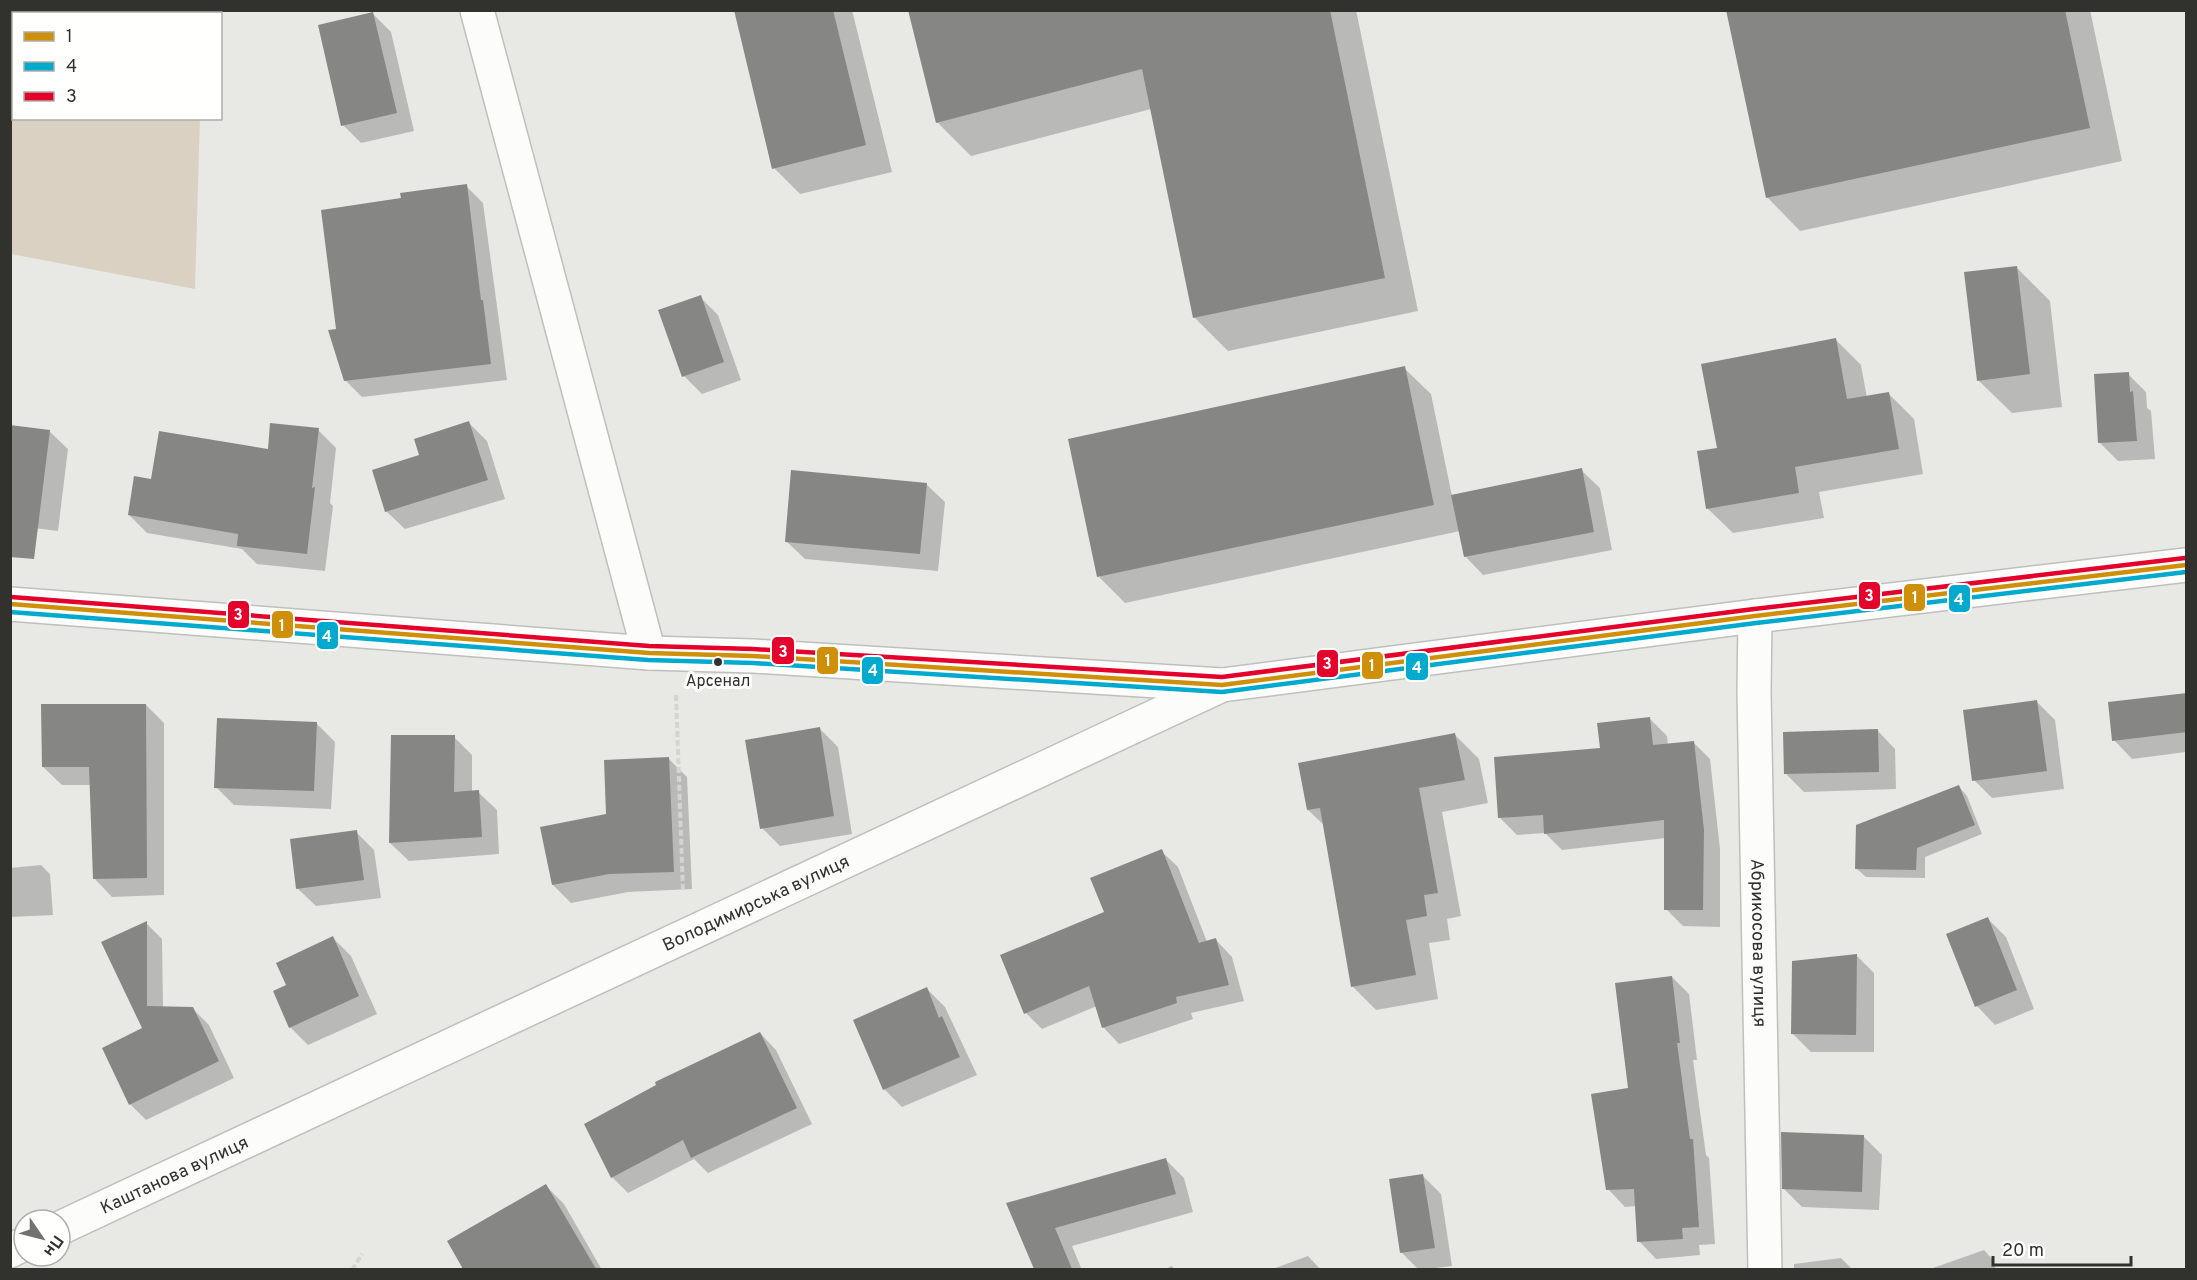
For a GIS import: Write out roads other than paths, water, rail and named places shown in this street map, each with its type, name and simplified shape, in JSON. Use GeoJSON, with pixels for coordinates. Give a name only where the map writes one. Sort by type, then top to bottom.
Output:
{"type":"FeatureCollection","features":[{"type":"Feature","properties":{"kind":"street"},"geometry":{"type":"LineString","coordinates":[[477,10],[649,653]]}},
{"type":"Feature","properties":{"kind":"street","name":"Володимирська вулиця"},"geometry":{"type":"LineString","coordinates":[[10,604],[649,653],[753,656],[1222,685],[1755,616],[2187,565]]}},
{"type":"Feature","properties":{"kind":"street","name":"Абрикосова вулиця"},"geometry":{"type":"LineString","coordinates":[[1755,616],[1754,704],[1765,1269]]}},
{"type":"Feature","properties":{"kind":"street","name":"Володимирська вулиця"},"geometry":{"type":"LineString","coordinates":[[289,1121],[601,973],[1222,685]]}},
{"type":"Feature","properties":{"kind":"street","name":"Каштанова вулиця"},"geometry":{"type":"LineString","coordinates":[[72,1222],[289,1121]]}},
{"type":"Feature","properties":{"kind":"place","name":"Арсенал"},"geometry":{"type":"Point","coordinates":[718,662]}}]}
